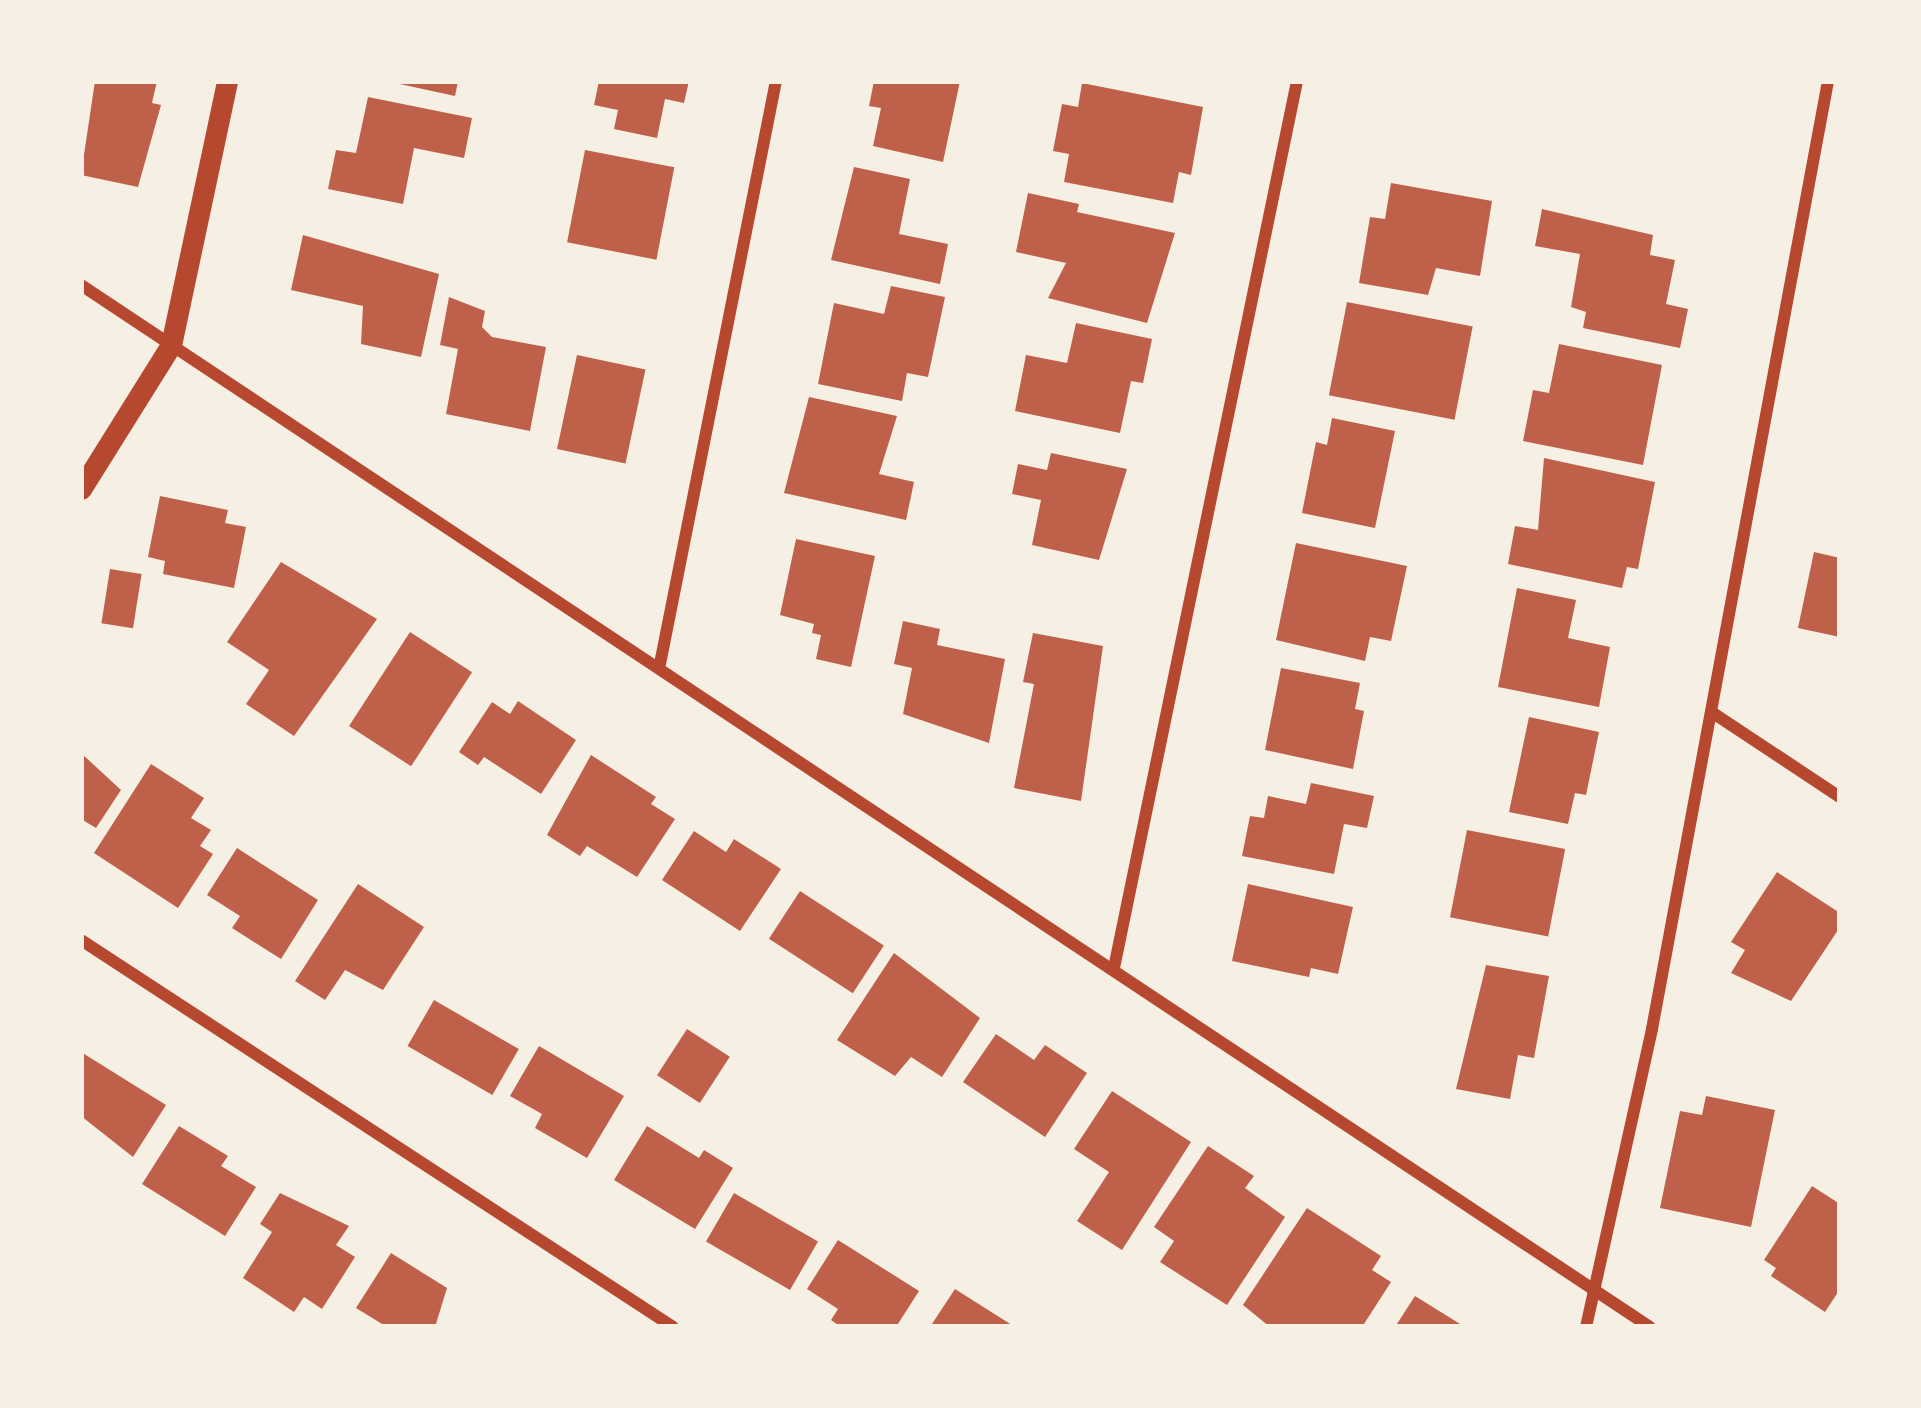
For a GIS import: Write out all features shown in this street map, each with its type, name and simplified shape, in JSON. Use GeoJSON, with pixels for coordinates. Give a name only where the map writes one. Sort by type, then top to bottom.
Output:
{"type":"FeatureCollection","features":[{"type":"Feature","properties":{"kind":"street"},"geometry":{"type":"LineString","coordinates":[[81,489],[171,345],[227,81]]}},
{"type":"Feature","properties":{"kind":"street"},"geometry":{"type":"LineString","coordinates":[[660,664],[776,81]]}},
{"type":"Feature","properties":{"kind":"street"},"geometry":{"type":"LineString","coordinates":[[1114,968],[1297,81]]}},
{"type":"Feature","properties":{"kind":"street"},"geometry":{"type":"LineString","coordinates":[[1586,1327],[1713,712],[1828,81]]}},
{"type":"Feature","properties":{"kind":"street"},"geometry":{"type":"LineString","coordinates":[[81,285],[660,664],[1650,1327]]}},
{"type":"Feature","properties":{"kind":"street"},"geometry":{"type":"LineString","coordinates":[[1713,712],[1840,796]]}},
{"type":"Feature","properties":{"kind":"street"},"geometry":{"type":"LineString","coordinates":[[81,940],[673,1327]]}},
{"type":"Feature","properties":{"kind":"building"},"geometry":{"type":"Polygon","coordinates":[[[95,81],[157,81],[152,103],[161,105],[138,187],[81,175],[95,81]]]}},
{"type":"Feature","properties":{"kind":"building"},"geometry":{"type":"Polygon","coordinates":[[[386,81],[458,81],[455,96],[386,81]]]}},
{"type":"Feature","properties":{"kind":"building"},"geometry":{"type":"Polygon","coordinates":[[[599,81],[689,81],[684,103],[665,99],[657,138],[614,129],[618,110],[594,105],[599,81]]]}},
{"type":"Feature","properties":{"kind":"building"},"geometry":{"type":"Polygon","coordinates":[[[874,81],[960,81],[943,162],[873,146],[881,108],[869,106],[874,81]]]}},
{"type":"Feature","properties":{"kind":"building"},"geometry":{"type":"Polygon","coordinates":[[[1082,83],[1203,107],[1191,175],[1179,172],[1173,203],[1064,182],[1069,154],[1053,151],[1062,104],[1078,107],[1082,83]]]}},
{"type":"Feature","properties":{"kind":"building"},"geometry":{"type":"Polygon","coordinates":[[[368,97],[472,118],[464,158],[414,148],[403,204],[328,189],[336,150],[356,153],[368,97]]]}},
{"type":"Feature","properties":{"kind":"building"},"geometry":{"type":"Polygon","coordinates":[[[585,150],[674,167],[656,260],[567,242],[585,150]]]}},
{"type":"Feature","properties":{"kind":"building"},"geometry":{"type":"Polygon","coordinates":[[[854,167],[910,179],[899,234],[948,244],[940,284],[831,260],[854,167]]]}},
{"type":"Feature","properties":{"kind":"building"},"geometry":{"type":"Polygon","coordinates":[[[1391,183],[1492,201],[1480,276],[1436,268],[1428,295],[1359,283],[1370,217],[1385,219],[1391,183]]]}},
{"type":"Feature","properties":{"kind":"building"},"geometry":{"type":"Polygon","coordinates":[[[1028,193],[1079,204],[1077,212],[1175,233],[1147,323],[1048,298],[1066,263],[1016,252],[1028,193]]]}},
{"type":"Feature","properties":{"kind":"building"},"geometry":{"type":"Polygon","coordinates":[[[1542,209],[1653,235],[1650,255],[1675,260],[1666,304],[1688,309],[1680,348],[1583,328],[1586,312],[1571,307],[1580,254],[1535,246],[1542,209]]]}},
{"type":"Feature","properties":{"kind":"building"},"geometry":{"type":"Polygon","coordinates":[[[303,235],[439,274],[421,357],[361,344],[363,306],[291,290],[303,235]]]}},
{"type":"Feature","properties":{"kind":"building"},"geometry":{"type":"Polygon","coordinates":[[[891,286],[945,297],[928,377],[907,373],[902,401],[818,384],[834,303],[884,314],[891,286]]]}},
{"type":"Feature","properties":{"kind":"building"},"geometry":{"type":"Polygon","coordinates":[[[449,297],[485,311],[482,327],[492,337],[546,347],[530,431],[446,414],[458,349],[440,345],[449,297]]]}},
{"type":"Feature","properties":{"kind":"building"},"geometry":{"type":"Polygon","coordinates":[[[1347,302],[1473,326],[1455,420],[1329,395],[1347,302]]]}},
{"type":"Feature","properties":{"kind":"building"},"geometry":{"type":"Polygon","coordinates":[[[1076,323],[1152,339],[1143,383],[1131,381],[1120,433],[1015,411],[1026,355],[1067,363],[1076,323]]]}},
{"type":"Feature","properties":{"kind":"building"},"geometry":{"type":"Polygon","coordinates":[[[1559,344],[1662,365],[1643,465],[1523,441],[1533,390],[1549,393],[1559,344]]]}},
{"type":"Feature","properties":{"kind":"building"},"geometry":{"type":"Polygon","coordinates":[[[577,355],[645,370],[626,463],[557,449],[577,355]]]}},
{"type":"Feature","properties":{"kind":"building"},"geometry":{"type":"Polygon","coordinates":[[[809,397],[897,416],[879,474],[914,482],[906,520],[784,493],[809,397]]]}},
{"type":"Feature","properties":{"kind":"building"},"geometry":{"type":"Polygon","coordinates":[[[1332,418],[1395,431],[1375,528],[1302,513],[1316,442],[1327,445],[1332,418]]]}},
{"type":"Feature","properties":{"kind":"building"},"geometry":{"type":"Polygon","coordinates":[[[1051,453],[1127,469],[1099,560],[1032,545],[1041,500],[1012,494],[1018,464],[1047,470],[1051,453]]]}},
{"type":"Feature","properties":{"kind":"building"},"geometry":{"type":"Polygon","coordinates":[[[1544,458],[1655,482],[1638,569],[1627,567],[1622,588],[1508,564],[1515,526],[1538,530],[1544,458]]]}},
{"type":"Feature","properties":{"kind":"building"},"geometry":{"type":"Polygon","coordinates":[[[160,496],[228,510],[225,523],[246,527],[234,588],[163,574],[165,561],[148,557],[160,496]]]}},
{"type":"Feature","properties":{"kind":"building"},"geometry":{"type":"Polygon","coordinates":[[[796,539],[875,556],[851,667],[816,659],[821,635],[812,633],[814,624],[780,615],[796,539]]]}},
{"type":"Feature","properties":{"kind":"building"},"geometry":{"type":"Polygon","coordinates":[[[1296,543],[1407,566],[1391,641],[1370,637],[1365,661],[1276,640],[1296,543]]]}},
{"type":"Feature","properties":{"kind":"building"},"geometry":{"type":"Polygon","coordinates":[[[1814,552],[1840,558],[1840,637],[1798,628],[1814,552]]]}},
{"type":"Feature","properties":{"kind":"building"},"geometry":{"type":"Polygon","coordinates":[[[281,562],[377,619],[294,736],[246,704],[269,670],[227,642],[281,562]]]}},
{"type":"Feature","properties":{"kind":"building"},"geometry":{"type":"Polygon","coordinates":[[[110,569],[142,574],[133,628],[101,623],[110,569]]]}},
{"type":"Feature","properties":{"kind":"building"},"geometry":{"type":"Polygon","coordinates":[[[1517,588],[1576,600],[1568,638],[1610,647],[1599,707],[1498,687],[1517,588]]]}},
{"type":"Feature","properties":{"kind":"building"},"geometry":{"type":"Polygon","coordinates":[[[903,621],[940,629],[937,645],[1005,659],[989,743],[903,714],[912,668],[894,664],[903,621]]]}},
{"type":"Feature","properties":{"kind":"building"},"geometry":{"type":"Polygon","coordinates":[[[410,632],[472,672],[411,766],[349,726],[410,632]]]}},
{"type":"Feature","properties":{"kind":"building"},"geometry":{"type":"Polygon","coordinates":[[[1033,633],[1103,646],[1081,801],[1014,788],[1034,684],[1023,682],[1033,633]]]}},
{"type":"Feature","properties":{"kind":"building"},"geometry":{"type":"Polygon","coordinates":[[[1281,668],[1360,683],[1355,709],[1364,711],[1353,769],[1265,750],[1281,668]]]}},
{"type":"Feature","properties":{"kind":"building"},"geometry":{"type":"Polygon","coordinates":[[[518,701],[576,740],[541,794],[484,757],[478,765],[459,752],[492,702],[510,714],[518,701]]]}},
{"type":"Feature","properties":{"kind":"building"},"geometry":{"type":"Polygon","coordinates":[[[1529,717],[1599,732],[1586,795],[1575,793],[1568,824],[1509,812],[1529,717]]]}},
{"type":"Feature","properties":{"kind":"building"},"geometry":{"type":"Polygon","coordinates":[[[81,753],[121,790],[96,828],[81,819],[81,753]]]}},
{"type":"Feature","properties":{"kind":"building"},"geometry":{"type":"Polygon","coordinates":[[[591,755],[656,797],[651,804],[675,819],[637,877],[587,846],[580,856],[547,835],[591,755]]]}},
{"type":"Feature","properties":{"kind":"building"},"geometry":{"type":"Polygon","coordinates":[[[151,764],[204,798],[191,818],[211,830],[200,846],[213,854],[178,908],[94,853],[151,764]]]}},
{"type":"Feature","properties":{"kind":"building"},"geometry":{"type":"Polygon","coordinates":[[[1311,783],[1374,796],[1367,828],[1344,824],[1334,874],[1242,856],[1250,816],[1264,818],[1268,796],[1306,804],[1311,783]]]}},
{"type":"Feature","properties":{"kind":"building"},"geometry":{"type":"Polygon","coordinates":[[[1467,830],[1565,849],[1548,936],[1450,917],[1467,830]]]}},
{"type":"Feature","properties":{"kind":"building"},"geometry":{"type":"Polygon","coordinates":[[[694,831],[726,852],[734,839],[781,869],[740,931],[662,880],[694,831]]]}},
{"type":"Feature","properties":{"kind":"building"},"geometry":{"type":"Polygon","coordinates":[[[237,848],[318,900],[281,959],[232,928],[240,916],[207,895],[237,848]]]}},
{"type":"Feature","properties":{"kind":"building"},"geometry":{"type":"Polygon","coordinates":[[[1777,872],[1840,913],[1840,927],[1791,1001],[1731,973],[1745,950],[1731,942],[1777,872]]]}},
{"type":"Feature","properties":{"kind":"building"},"geometry":{"type":"Polygon","coordinates":[[[358,884],[424,927],[383,990],[345,970],[325,1000],[295,981],[358,884]]]}},
{"type":"Feature","properties":{"kind":"building"},"geometry":{"type":"Polygon","coordinates":[[[1248,884],[1353,907],[1338,974],[1311,968],[1309,977],[1232,961],[1248,884]]]}},
{"type":"Feature","properties":{"kind":"building"},"geometry":{"type":"Polygon","coordinates":[[[800,891],[884,945],[853,993],[769,939],[800,891]]]}},
{"type":"Feature","properties":{"kind":"building"},"geometry":{"type":"Polygon","coordinates":[[[894,953],[980,1018],[942,1077],[911,1057],[895,1076],[837,1040],[894,953]]]}},
{"type":"Feature","properties":{"kind":"building"},"geometry":{"type":"Polygon","coordinates":[[[1486,965],[1549,976],[1534,1058],[1518,1055],[1510,1099],[1456,1089],[1486,965]]]}},
{"type":"Feature","properties":{"kind":"building"},"geometry":{"type":"Polygon","coordinates":[[[434,1000],[519,1049],[492,1095],[408,1046],[434,1000]]]}},
{"type":"Feature","properties":{"kind":"building"},"geometry":{"type":"Polygon","coordinates":[[[687,1029],[730,1057],[700,1103],[657,1075],[687,1029]]]}},
{"type":"Feature","properties":{"kind":"building"},"geometry":{"type":"Polygon","coordinates":[[[996,1034],[1034,1060],[1045,1045],[1087,1073],[1045,1137],[963,1082],[996,1034]]]}},
{"type":"Feature","properties":{"kind":"building"},"geometry":{"type":"Polygon","coordinates":[[[539,1046],[624,1096],[587,1158],[535,1128],[542,1114],[510,1096],[539,1046]]]}},
{"type":"Feature","properties":{"kind":"building"},"geometry":{"type":"Polygon","coordinates":[[[81,1052],[166,1105],[133,1157],[81,1116],[81,1052]]]}},
{"type":"Feature","properties":{"kind":"building"},"geometry":{"type":"Polygon","coordinates":[[[1112,1091],[1191,1142],[1122,1250],[1077,1221],[1109,1172],[1074,1149],[1112,1091]]]}},
{"type":"Feature","properties":{"kind":"building"},"geometry":{"type":"Polygon","coordinates":[[[1706,1096],[1775,1110],[1751,1227],[1660,1208],[1680,1111],[1702,1115],[1706,1096]]]}},
{"type":"Feature","properties":{"kind":"building"},"geometry":{"type":"Polygon","coordinates":[[[179,1126],[228,1156],[221,1166],[256,1187],[225,1236],[142,1184],[179,1126]]]}},
{"type":"Feature","properties":{"kind":"building"},"geometry":{"type":"Polygon","coordinates":[[[647,1126],[699,1158],[704,1150],[733,1168],[695,1229],[614,1180],[647,1126]]]}},
{"type":"Feature","properties":{"kind":"building"},"geometry":{"type":"Polygon","coordinates":[[[1208,1146],[1254,1176],[1245,1188],[1285,1217],[1227,1305],[1160,1262],[1174,1241],[1154,1227],[1208,1146]]]}},
{"type":"Feature","properties":{"kind":"building"},"geometry":{"type":"Polygon","coordinates":[[[1812,1186],[1840,1204],[1840,1289],[1825,1312],[1771,1276],[1776,1268],[1764,1260],[1812,1186]]]}},
{"type":"Feature","properties":{"kind":"building"},"geometry":{"type":"Polygon","coordinates":[[[280,1193],[349,1226],[336,1245],[355,1257],[322,1309],[304,1297],[294,1312],[243,1278],[272,1232],[260,1224],[280,1193]]]}},
{"type":"Feature","properties":{"kind":"building"},"geometry":{"type":"Polygon","coordinates":[[[734,1193],[818,1242],[790,1290],[706,1241],[734,1193]]]}},
{"type":"Feature","properties":{"kind":"building"},"geometry":{"type":"Polygon","coordinates":[[[1307,1208],[1381,1256],[1372,1270],[1391,1282],[1362,1327],[1270,1327],[1243,1305],[1307,1208]]]}},
{"type":"Feature","properties":{"kind":"building"},"geometry":{"type":"Polygon","coordinates":[[[838,1240],[919,1291],[896,1327],[841,1327],[831,1320],[838,1309],[807,1289],[838,1240]]]}},
{"type":"Feature","properties":{"kind":"building"},"geometry":{"type":"Polygon","coordinates":[[[391,1253],[447,1288],[435,1327],[387,1327],[356,1308],[391,1253]]]}},
{"type":"Feature","properties":{"kind":"building"},"geometry":{"type":"Polygon","coordinates":[[[955,1289],[1015,1327],[930,1327],[955,1289]]]}},
{"type":"Feature","properties":{"kind":"building"},"geometry":{"type":"Polygon","coordinates":[[[1415,1296],[1465,1327],[1395,1327],[1415,1296]]]}}]}
